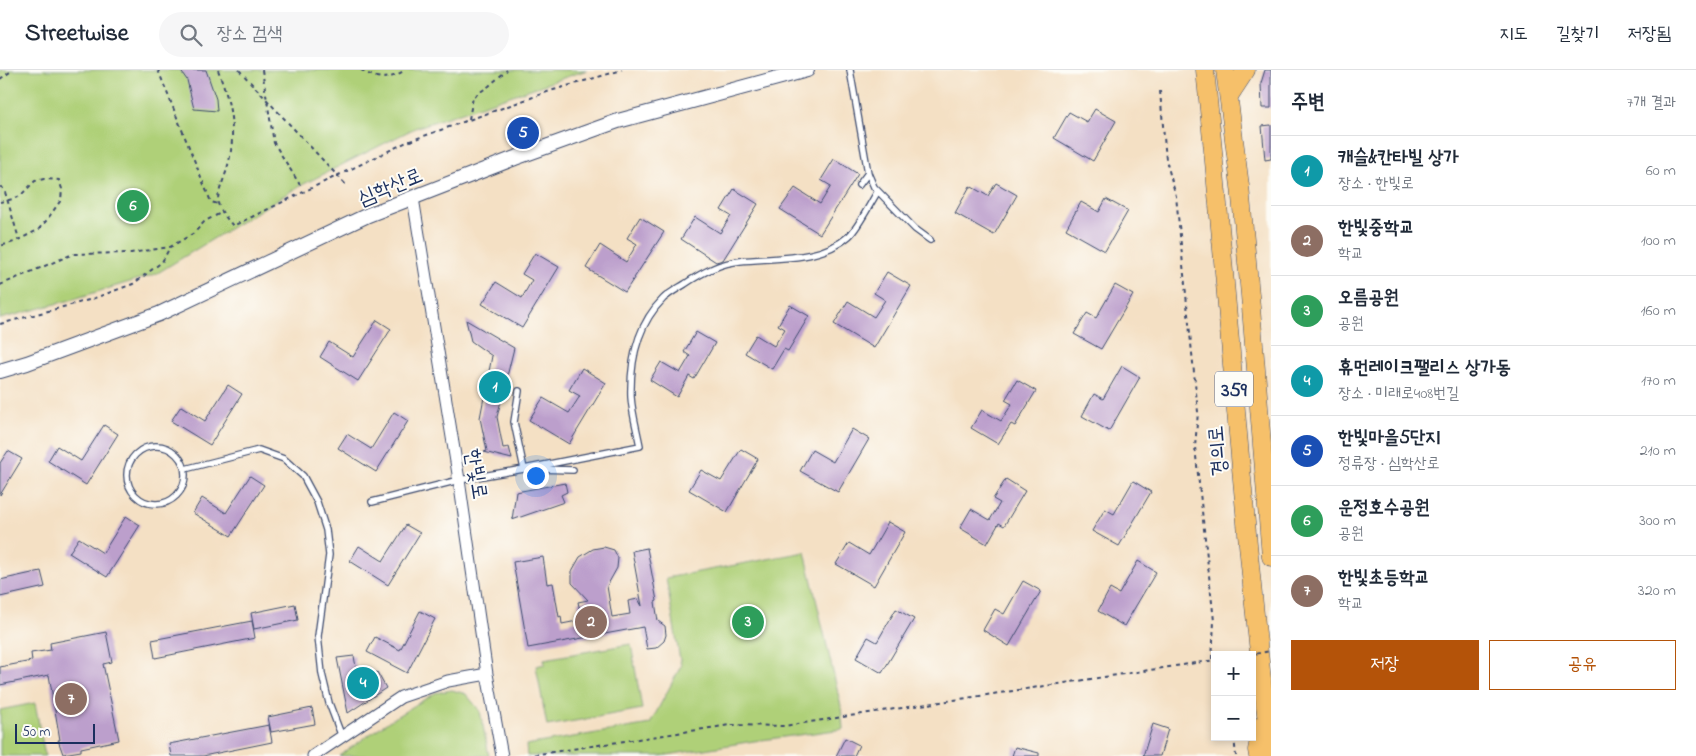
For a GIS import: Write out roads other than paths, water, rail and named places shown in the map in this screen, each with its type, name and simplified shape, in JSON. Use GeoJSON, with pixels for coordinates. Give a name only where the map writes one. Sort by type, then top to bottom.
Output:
{"type":"FeatureCollection","features":[{"type":"Feature","properties":{"kind":"main road"},"geometry":{"type":"LineString","coordinates":[[1193,70],[1195,79],[1207,90]]}},
{"type":"Feature","properties":{"kind":"main road","name":"경의로"},"geometry":{"type":"LineString","coordinates":[[1205,70],[1224,260],[1238,438],[1271,754]]}},
{"type":"Feature","properties":{"kind":"main road","name":"359"},"geometry":{"type":"LineString","coordinates":[[1225,70],[1240,186],[1270,525],[1271,557]]}},
{"type":"Feature","properties":{"kind":"main road"},"geometry":{"type":"LineString","coordinates":[[1229,96],[1246,70]]}},
{"type":"Feature","properties":{"kind":"main road","name":"경의로"},"geometry":{"type":"LineString","coordinates":[[1258,756],[1265,707]]}},
{"type":"Feature","properties":{"kind":"street","name":"심학산로"},"geometry":{"type":"LineString","coordinates":[[0,371],[27,363],[159,314],[368,215],[412,198],[618,122],[806,70]]}},
{"type":"Feature","properties":{"kind":"street","name":"한빛로"},"geometry":{"type":"LineString","coordinates":[[412,198],[460,480],[487,674],[502,756]]}},
{"type":"Feature","properties":{"kind":"street"},"geometry":{"type":"LineString","coordinates":[[313,756],[401,697],[448,682],[487,674]]}},
{"type":"Feature","properties":{"kind":"lane"},"geometry":{"type":"LineString","coordinates":[[850,70],[868,173],[874,187],[915,229],[930,240]]}},
{"type":"Feature","properties":{"kind":"lane"},"geometry":{"type":"LineString","coordinates":[[859,185],[868,173]]}},
{"type":"Feature","properties":{"kind":"lane"},"geometry":{"type":"LineString","coordinates":[[372,502],[460,480],[640,446],[631,398],[634,352],[642,328],[660,302],[694,277],[719,265],[738,261],[809,255],[830,247],[849,235],[878,191]]}},
{"type":"Feature","properties":{"kind":"lane"},"geometry":{"type":"LineString","coordinates":[[519,391],[514,422],[524,469]]}},
{"type":"Feature","properties":{"kind":"lane"},"geometry":{"type":"LineString","coordinates":[[151,446],[169,449],[182,461],[185,469],[182,487],[170,500],[162,503],[142,500],[129,485],[129,465],[134,456],[151,446]]}},
{"type":"Feature","properties":{"kind":"lane"},"geometry":{"type":"LineString","coordinates":[[185,469],[259,450],[284,459],[303,476],[317,502],[326,530],[329,555],[318,636],[322,674],[327,696],[342,737]]}},
{"type":"Feature","properties":{"kind":"lane"},"geometry":{"type":"LineString","coordinates":[[524,469],[573,470]]}},
{"type":"Feature","properties":{"kind":"place","name":"한빛마을5단지"},"geometry":{"type":"Point","coordinates":[523,133]}},
{"type":"Feature","properties":{"kind":"place","name":"운정호수공원"},"geometry":{"type":"Point","coordinates":[133,206]}},
{"type":"Feature","properties":{"kind":"place","name":"캐슬&칸타빌 상가"},"geometry":{"type":"Point","coordinates":[495,387]}},
{"type":"Feature","properties":{"kind":"place","name":"한빛중학교"},"geometry":{"type":"Point","coordinates":[591,622]}},
{"type":"Feature","properties":{"kind":"place","name":"오름공원"},"geometry":{"type":"Point","coordinates":[748,622]}},
{"type":"Feature","properties":{"kind":"place","name":"휴먼레이크팰리스 상가동"},"geometry":{"type":"Point","coordinates":[363,683]}},
{"type":"Feature","properties":{"kind":"place","name":"한빛초등학교"},"geometry":{"type":"Point","coordinates":[71,699]}}]}
